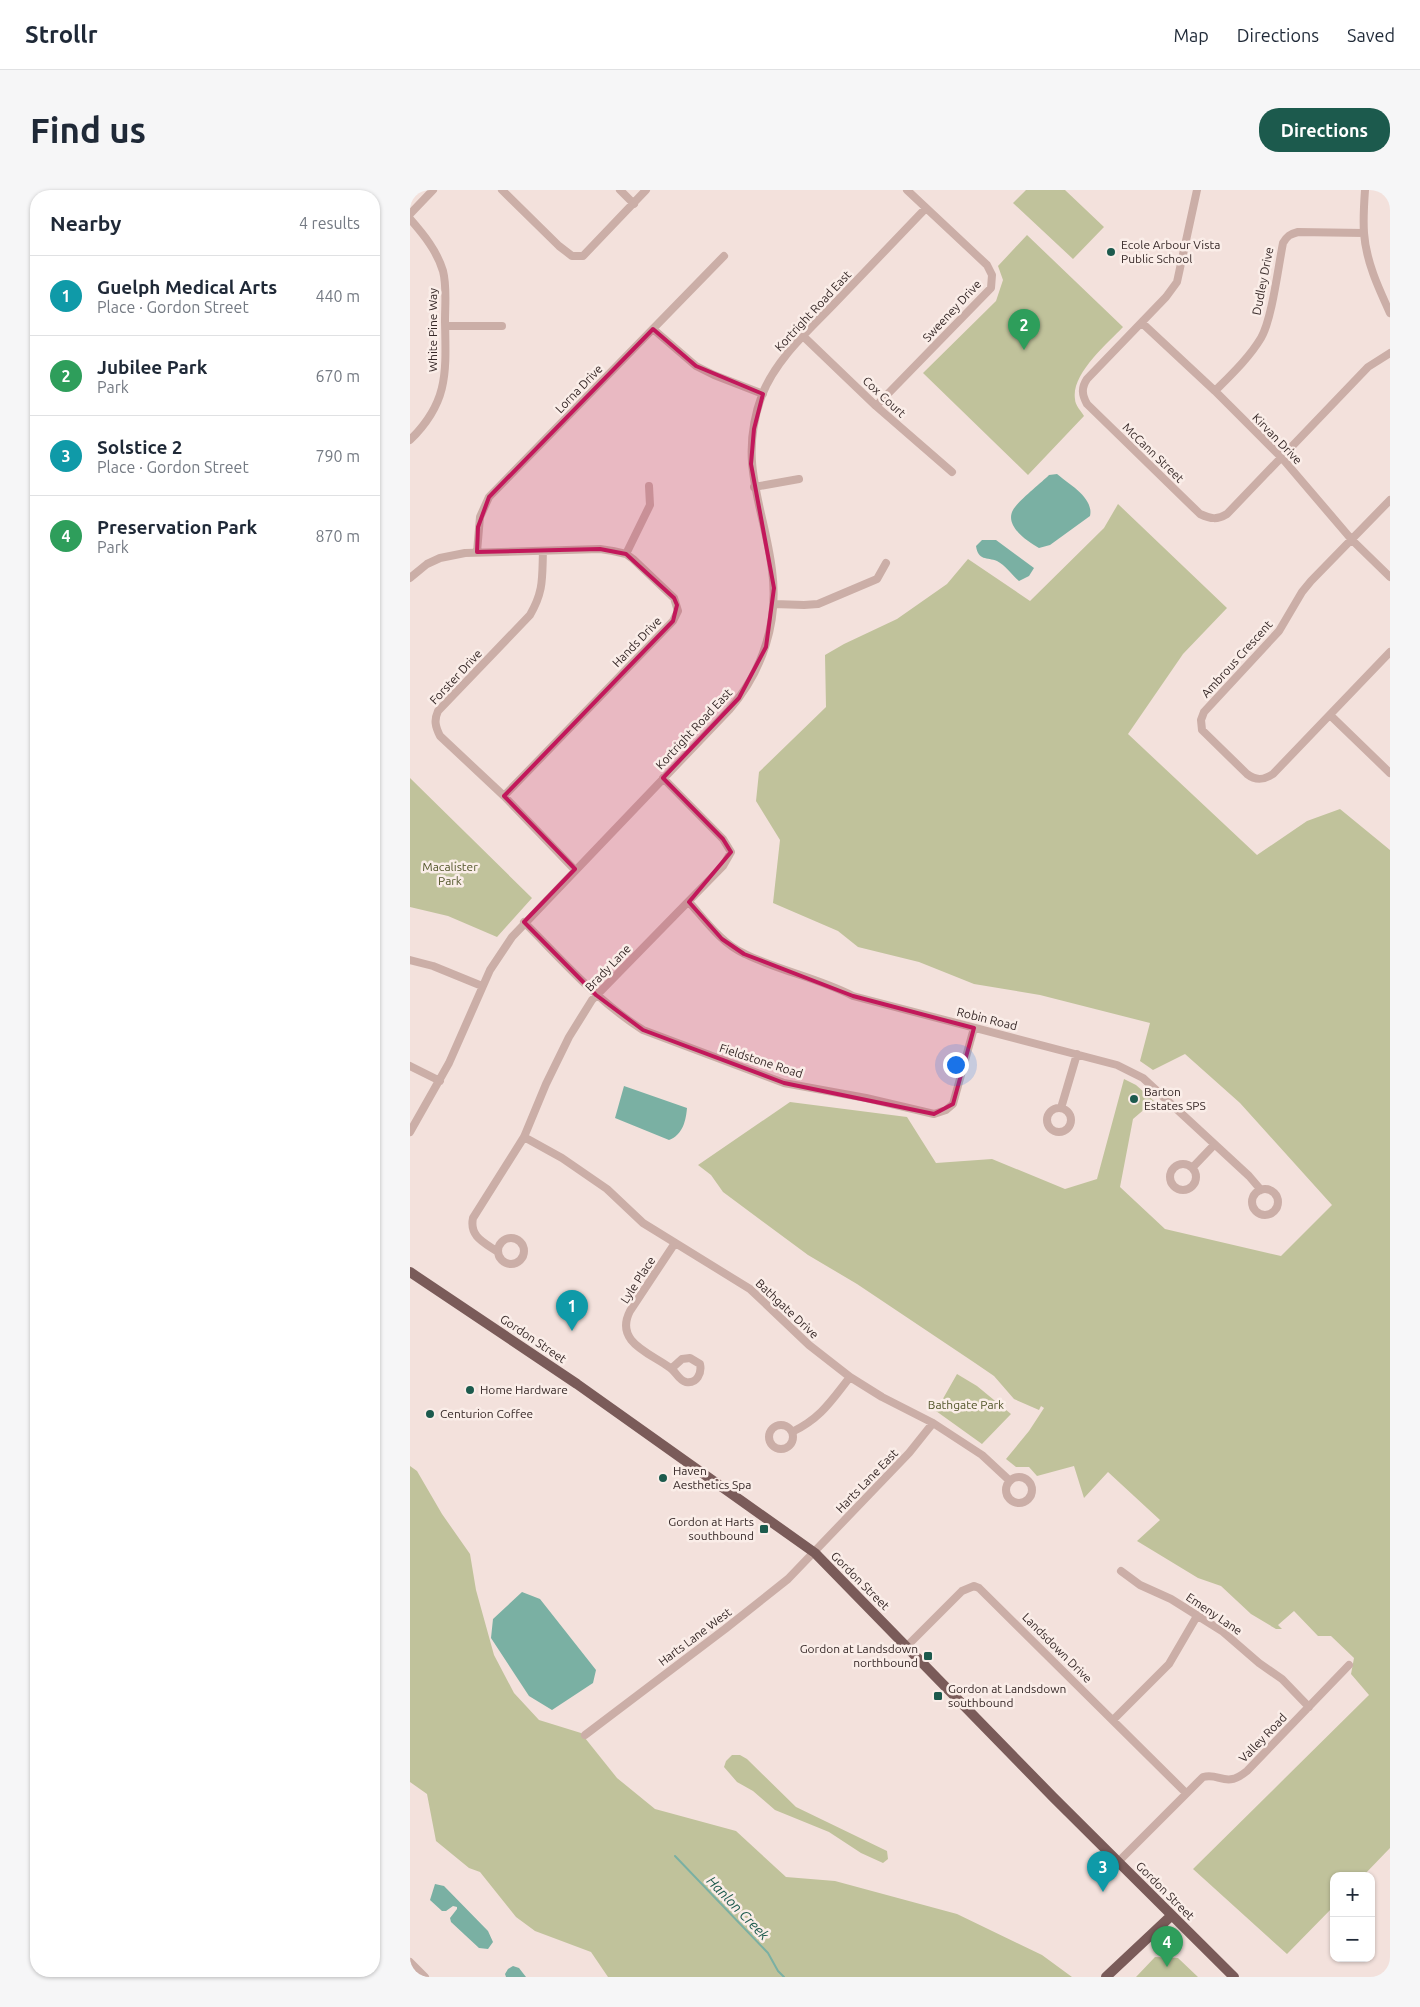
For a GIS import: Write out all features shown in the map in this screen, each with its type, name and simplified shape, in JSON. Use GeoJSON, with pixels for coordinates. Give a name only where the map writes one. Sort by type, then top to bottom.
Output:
{"type":"FeatureCollection","features":[{"type":"Feature","properties":{"kind":"main road","name":"Gordon Street"},"geometry":{"type":"LineString","coordinates":[[410,1272],[577,1384],[815,1553],[1171,1916],[1234,1977]]}},
{"type":"Feature","properties":{"kind":"main road"},"geometry":{"type":"LineString","coordinates":[[1106,1977],[1171,1916]]}},
{"type":"Feature","properties":{"kind":"street"},"geometry":{"type":"LineString","coordinates":[[410,214],[433,190]]}},
{"type":"Feature","properties":{"kind":"street"},"geometry":{"type":"LineString","coordinates":[[502,190],[559,246],[572,256],[583,256],[646,190]]}},
{"type":"Feature","properties":{"kind":"street"},"geometry":{"type":"LineString","coordinates":[[620,190],[634,204]]}},
{"type":"Feature","properties":{"kind":"street"},"geometry":{"type":"LineString","coordinates":[[907,190],[926,208]]}},
{"type":"Feature","properties":{"kind":"street","name":"McCann Street"},"geometry":{"type":"LineString","coordinates":[[1197,190],[1177,282],[1142,323],[1087,379],[1082,390],[1087,404],[1200,514],[1218,519],[1227,514],[1368,367],[1390,353]]}},
{"type":"Feature","properties":{"kind":"street"},"geometry":{"type":"LineString","coordinates":[[1365,190],[1364,233],[1371,267],[1390,313]]}},
{"type":"Feature","properties":{"kind":"street","name":"Kortright Road East"},"geometry":{"type":"LineString","coordinates":[[410,1132],[440,1081],[458,1044],[482,986],[501,952],[524,922],[729,710],[745,690],[759,666],[766,647],[774,604],[772,568],[754,487],[752,446],[763,394],[779,366],[803,336],[926,208]]}},
{"type":"Feature","properties":{"kind":"street","name":"Sweeney Drive"},"geometry":{"type":"LineString","coordinates":[[876,406],[991,288],[992,275],[987,265],[926,208]]}},
{"type":"Feature","properties":{"kind":"street","name":"White Pine Way"},"geometry":{"type":"LineString","coordinates":[[410,219],[431,245],[443,272],[446,326],[446,367],[441,396],[430,418],[410,440]]}},
{"type":"Feature","properties":{"kind":"street","name":"Dudley Drive"},"geometry":{"type":"LineString","coordinates":[[1215,391],[1251,352],[1261,338],[1267,320],[1282,244],[1286,238],[1290,234],[1298,232],[1364,233]]}},
{"type":"Feature","properties":{"kind":"street","name":"Lorna Drive"},"geometry":{"type":"LineString","coordinates":[[477,552],[480,517],[490,497],[724,256]]}},
{"type":"Feature","properties":{"kind":"street","name":"Kirvan Drive"},"geometry":{"type":"LineString","coordinates":[[1142,323],[1215,391],[1282,458],[1352,540],[1390,577]]}},
{"type":"Feature","properties":{"kind":"street"},"geometry":{"type":"LineString","coordinates":[[446,326],[502,326]]}},
{"type":"Feature","properties":{"kind":"street"},"geometry":{"type":"LineString","coordinates":[[654,329],[696,366],[714,376],[763,394]]}},
{"type":"Feature","properties":{"kind":"street","name":"Cox Court"},"geometry":{"type":"LineString","coordinates":[[803,336],[876,406],[952,472]]}},
{"type":"Feature","properties":{"kind":"street"},"geometry":{"type":"LineString","coordinates":[[754,487],[799,479]]}},
{"type":"Feature","properties":{"kind":"street"},"geometry":{"type":"LineString","coordinates":[[410,578],[427,564],[452,554],[600,550],[626,554],[650,505],[649,486]]}},
{"type":"Feature","properties":{"kind":"street","name":"Ambrous Crescent"},"geometry":{"type":"LineString","coordinates":[[1390,500],[1311,581],[1271,641],[1204,712],[1201,725],[1204,734],[1247,774],[1256,779],[1262,779],[1273,774],[1390,652]]}},
{"type":"Feature","properties":{"kind":"street","name":"Forster Drive"},"geometry":{"type":"LineString","coordinates":[[543,551],[542,584],[539,600],[530,615],[438,711],[435,718],[440,736],[504,796],[574,869]]}},
{"type":"Feature","properties":{"kind":"street","name":"Hands Drive"},"geometry":{"type":"LineString","coordinates":[[504,796],[672,622],[676,615],[677,605],[674,598],[626,554]]}},
{"type":"Feature","properties":{"kind":"street"},"geometry":{"type":"LineString","coordinates":[[774,604],[818,604],[877,579],[886,563]]}},
{"type":"Feature","properties":{"kind":"street"},"geometry":{"type":"LineString","coordinates":[[1330,715],[1390,774]]}},
{"type":"Feature","properties":{"kind":"street","name":"Brady Lane"},"geometry":{"type":"LineString","coordinates":[[498,1252],[476,1236],[473,1231],[472,1222],[475,1214],[524,1137],[546,1084],[569,1037],[596,995],[723,866],[731,852],[723,839],[663,778]]}},
{"type":"Feature","properties":{"kind":"street","name":"Robin Road"},"geometry":{"type":"LineString","coordinates":[[689,902],[722,939],[744,954],[834,986],[853,996],[1117,1065],[1143,1078],[1249,1176],[1261,1190]]}},
{"type":"Feature","properties":{"kind":"street","name":"Fieldstone Road"},"geometry":{"type":"LineString","coordinates":[[524,922],[596,995],[627,1020],[643,1030],[784,1083],[866,1098],[934,1114],[946,1110],[954,1104],[974,1028]]}},
{"type":"Feature","properties":{"kind":"street"},"geometry":{"type":"LineString","coordinates":[[410,960],[433,966],[482,986]]}},
{"type":"Feature","properties":{"kind":"street"},"geometry":{"type":"LineString","coordinates":[[1061,1108],[1076,1054]]}},
{"type":"Feature","properties":{"kind":"street"},"geometry":{"type":"LineString","coordinates":[[410,1066],[440,1081]]}},
{"type":"Feature","properties":{"kind":"street","name":"Bathgate Drive"},"geometry":{"type":"LineString","coordinates":[[524,1137],[562,1158],[607,1189],[643,1223],[750,1289],[809,1346],[850,1376],[882,1397],[933,1423],[982,1455],[1010,1481]]}},
{"type":"Feature","properties":{"kind":"street"},"geometry":{"type":"LineString","coordinates":[[1193,1167],[1214,1145]]}},
{"type":"Feature","properties":{"kind":"street","name":"Lyle Place"},"geometry":{"type":"LineString","coordinates":[[672,1368],[633,1344],[627,1334],[626,1322],[630,1311],[675,1243]]}},
{"type":"Feature","properties":{"kind":"street"},"geometry":{"type":"LineString","coordinates":[[792,1432],[818,1417],[850,1376]]}},
{"type":"Feature","properties":{"kind":"street","name":"Harts Lane East"},"geometry":{"type":"LineString","coordinates":[[815,1553],[909,1453],[933,1423]]}},
{"type":"Feature","properties":{"kind":"street","name":"Harts Lane West"},"geometry":{"type":"LineString","coordinates":[[584,1734],[727,1627],[788,1578],[800,1564],[815,1553]]}},
{"type":"Feature","properties":{"kind":"street","name":"Emeny Lane"},"geometry":{"type":"LineString","coordinates":[[1120,1571],[1140,1585],[1171,1599],[1233,1639],[1259,1664],[1282,1679],[1309,1707]]}},
{"type":"Feature","properties":{"kind":"street","name":"Landsdown Drive"},"geometry":{"type":"LineString","coordinates":[[907,1646],[962,1590],[974,1586],[983,1592],[1186,1793]]}},
{"type":"Feature","properties":{"kind":"street"},"geometry":{"type":"LineString","coordinates":[[1113,1720],[1169,1664],[1198,1616]]}},
{"type":"Feature","properties":{"kind":"street","name":"Valley Road"},"geometry":{"type":"LineString","coordinates":[[1118,1862],[1203,1777],[1208,1776],[1224,1780],[1240,1777],[1349,1666]]}},
{"type":"Feature","properties":{"kind":"street"},"geometry":{"type":"LineString","coordinates":[[410,1962],[426,1977]]}},
{"type":"Feature","properties":{"kind":"highlighted area"},"geometry":{"type":"Polygon","coordinates":[[[653,329],[696,366],[763,394],[754,429],[751,464],[774,588],[766,647],[739,698],[663,778],[723,839],[731,852],[689,902],[722,939],[744,954],[853,996],[974,1028],[953,1104],[934,1114],[784,1083],[643,1030],[596,995],[524,922],[575,869],[504,796],[673,621],[677,605],[674,598],[626,554],[600,549],[477,552],[478,527],[489,497],[653,329]]]}},
{"type":"Feature","properties":{"kind":"green space"},"geometry":{"type":"Polygon","coordinates":[[[1026,190],[1065,190],[1104,227],[1073,259],[1013,203],[1026,190]]]}},
{"type":"Feature","properties":{"kind":"green space"},"geometry":{"type":"Polygon","coordinates":[[[1027,235],[1123,327],[1084,370],[1075,389],[1075,401],[1084,416],[1028,475],[923,373],[996,301],[1003,280],[998,266],[1027,235]]]}},
{"type":"Feature","properties":{"kind":"green space"},"geometry":{"type":"Polygon","coordinates":[[[1118,504],[1227,608],[1183,654],[1128,734],[1257,855],[1307,821],[1340,809],[1390,850],[1390,1848],[1367,1872],[1330,1872],[1330,1910],[1287,1954],[1193,1869],[1369,1695],[1351,1674],[1354,1658],[1331,1636],[1318,1636],[1294,1611],[1278,1625],[1282,1629],[1276,1629],[1251,1614],[1221,1586],[1198,1578],[1137,1541],[1160,1520],[1108,1472],[1084,1498],[1074,1466],[1037,1476],[1029,1467],[1016,1467],[1006,1459],[1029,1431],[1044,1408],[1041,1406],[1039,1410],[1014,1399],[994,1376],[857,1284],[808,1255],[723,1192],[711,1175],[698,1165],[790,1102],[907,1117],[936,1163],[992,1159],[1065,1189],[1097,1179],[1124,1079],[1136,1085],[1154,1101],[1133,1119],[1120,1187],[1165,1229],[1281,1256],[1332,1205],[1240,1103],[1185,1054],[1153,1070],[1140,1061],[1150,1023],[1040,995],[974,984],[919,962],[858,947],[838,931],[773,903],[780,840],[756,801],[759,772],[826,707],[825,655],[897,619],[947,584],[968,559],[1030,601],[1104,528],[1118,504]]]}},
{"type":"Feature","properties":{"kind":"green space","name":"Macalister Park"},"geometry":{"type":"Polygon","coordinates":[[[410,778],[532,898],[497,937],[448,916],[410,907],[410,778]]]}},
{"type":"Feature","properties":{"kind":"green space","name":"Bathgate Park"},"geometry":{"type":"Polygon","coordinates":[[[957,1374],[977,1386],[1011,1414],[982,1444],[936,1411],[957,1374]]]}},
{"type":"Feature","properties":{"kind":"green space"},"geometry":{"type":"Polygon","coordinates":[[[410,1466],[417,1471],[442,1514],[470,1554],[476,1590],[494,1655],[514,1693],[539,1720],[581,1733],[617,1778],[655,1809],[736,1831],[786,1877],[835,1881],[957,1914],[1042,1955],[1072,1977],[608,1977],[591,1952],[535,1931],[516,1917],[480,1872],[469,1868],[436,1841],[427,1794],[410,1782],[410,1466]]]}},
{"type":"Feature","properties":{"kind":"green space"},"geometry":{"type":"Polygon","coordinates":[[[732,1755],[740,1755],[747,1759],[796,1807],[887,1851],[888,1859],[883,1863],[861,1853],[829,1832],[775,1810],[753,1791],[737,1782],[724,1767],[726,1761],[732,1755]]]}},
{"type":"Feature","properties":{"kind":"green space"},"geometry":{"type":"Polygon","coordinates":[[[1155,1957],[1178,1958],[1198,1977],[1136,1977],[1155,1957]]]}},
{"type":"Feature","properties":{"kind":"water"},"geometry":{"type":"Polygon","coordinates":[[[1057,474],[1085,498],[1090,509],[1090,516],[1050,545],[1039,548],[1018,533],[1011,516],[1016,506],[1030,492],[1049,475],[1057,474]]]}},
{"type":"Feature","properties":{"kind":"water"},"geometry":{"type":"Polygon","coordinates":[[[982,540],[996,540],[1034,568],[1029,576],[1019,581],[997,561],[981,556],[976,546],[982,540]]]}},
{"type":"Feature","properties":{"kind":"water"},"geometry":{"type":"Polygon","coordinates":[[[624,1086],[687,1108],[685,1122],[678,1135],[669,1140],[615,1118],[624,1086]]]}},
{"type":"Feature","properties":{"kind":"water"},"geometry":{"type":"Polygon","coordinates":[[[522,1592],[540,1599],[596,1670],[593,1683],[552,1710],[529,1696],[491,1638],[493,1619],[522,1592]]]}},
{"type":"Feature","properties":{"kind":"water"},"geometry":{"type":"Polygon","coordinates":[[[435,1884],[444,1886],[488,1931],[493,1942],[488,1949],[479,1948],[451,1922],[450,1918],[457,1907],[453,1906],[446,1911],[442,1911],[430,1900],[435,1884]]]}},
{"type":"Feature","properties":{"kind":"water"},"geometry":{"type":"Polygon","coordinates":[[[513,1966],[519,1968],[526,1977],[506,1977],[505,1974],[508,1969],[513,1966]]]}},
{"type":"Feature","properties":{"kind":"waterway","name":"Hanlon Creek"},"geometry":{"type":"LineString","coordinates":[[675,1856],[768,1953],[778,1971],[784,1977]]}},
{"type":"Feature","properties":{"kind":"place","name":"Ecole Arbour Vista Public School"},"geometry":{"type":"Point","coordinates":[1111,252]}},
{"type":"Feature","properties":{"kind":"place","name":"Jubilee Park"},"geometry":{"type":"Point","coordinates":[1024,350]}},
{"type":"Feature","properties":{"kind":"place","name":"Barton Estates SPS"},"geometry":{"type":"Point","coordinates":[1134,1099]}},
{"type":"Feature","properties":{"kind":"place","name":"Guelph Medical Arts"},"geometry":{"type":"Point","coordinates":[572,1331]}},
{"type":"Feature","properties":{"kind":"place","name":"Home Hardware"},"geometry":{"type":"Point","coordinates":[470,1390]}},
{"type":"Feature","properties":{"kind":"place","name":"Centurion Coffee"},"geometry":{"type":"Point","coordinates":[430,1414]}},
{"type":"Feature","properties":{"kind":"place","name":"Haven Aesthetics Spa"},"geometry":{"type":"Point","coordinates":[663,1478]}},
{"type":"Feature","properties":{"kind":"place","name":"Gordon at Harts southbound"},"geometry":{"type":"Point","coordinates":[764,1529]}},
{"type":"Feature","properties":{"kind":"place","name":"Gordon at Landsdown northbound"},"geometry":{"type":"Point","coordinates":[928,1656]}},
{"type":"Feature","properties":{"kind":"place","name":"Gordon at Landsdown southbound"},"geometry":{"type":"Point","coordinates":[938,1696]}},
{"type":"Feature","properties":{"kind":"place","name":"Solstice 2"},"geometry":{"type":"Point","coordinates":[1103,1892]}},
{"type":"Feature","properties":{"kind":"place","name":"Preservation Park"},"geometry":{"type":"Point","coordinates":[1167,1967]}}]}
